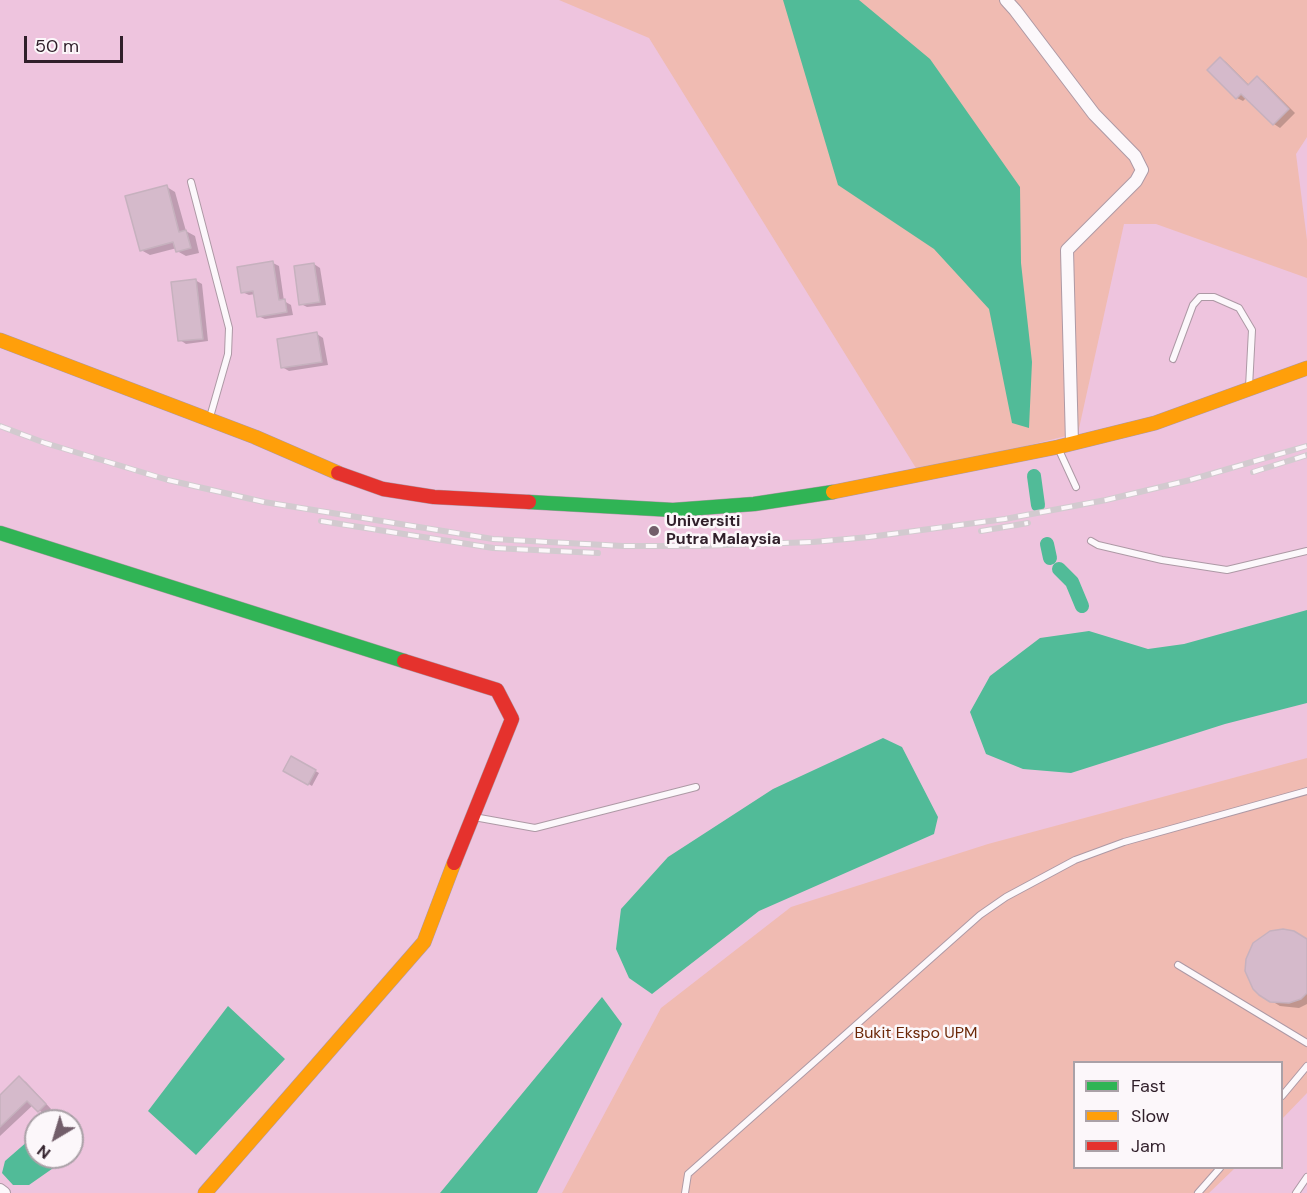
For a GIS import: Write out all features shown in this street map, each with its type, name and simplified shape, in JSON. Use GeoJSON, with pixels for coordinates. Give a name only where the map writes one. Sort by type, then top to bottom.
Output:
{"type":"FeatureCollection","features":[{"type":"Feature","properties":{"kind":"street"},"geometry":{"type":"LineString","coordinates":[[1006,0],[1016,10],[1094,114],[1135,156],[1142,170],[1136,181],[1067,250],[1072,443]]}},
{"type":"Feature","properties":{"kind":"street"},"geometry":{"type":"LineString","coordinates":[[0,340],[255,437],[318,465],[383,489],[434,497],[673,510],[754,504],[816,495],[1058,447],[1155,423],[1307,368]]}},
{"type":"Feature","properties":{"kind":"street"},"geometry":{"type":"LineString","coordinates":[[0,533],[497,690],[512,718],[424,942],[205,1193]]}},
{"type":"Feature","properties":{"kind":"street"},"geometry":{"type":"LineString","coordinates":[[0,1190],[4,1193]]}},
{"type":"Feature","properties":{"kind":"lane"},"geometry":{"type":"LineString","coordinates":[[191,182],[229,328],[228,354],[209,420]]}},
{"type":"Feature","properties":{"kind":"lane"},"geometry":{"type":"LineString","coordinates":[[1173,359],[1193,305],[1200,297],[1214,297],[1239,308],[1252,330],[1249,388]]}},
{"type":"Feature","properties":{"kind":"lane"},"geometry":{"type":"LineString","coordinates":[[1058,447],[1076,488]]}},
{"type":"Feature","properties":{"kind":"lane"},"geometry":{"type":"LineString","coordinates":[[1091,541],[1098,545],[1162,560],[1227,570],[1307,551]]}},
{"type":"Feature","properties":{"kind":"lane"},"geometry":{"type":"LineString","coordinates":[[472,817],[535,828],[696,787]]}},
{"type":"Feature","properties":{"kind":"lane"},"geometry":{"type":"LineString","coordinates":[[685,1193],[688,1174],[980,915],[1006,897],[1075,860],[1124,842],[1307,791]]}},
{"type":"Feature","properties":{"kind":"lane"},"geometry":{"type":"LineString","coordinates":[[1178,965],[1307,1043]]}},
{"type":"Feature","properties":{"kind":"lane"},"geometry":{"type":"LineString","coordinates":[[1283,1094],[1307,1066]]}},
{"type":"Feature","properties":{"kind":"lane"},"geometry":{"type":"LineString","coordinates":[[1198,1193],[1218,1169]]}},
{"type":"Feature","properties":{"kind":"lane"},"geometry":{"type":"LineString","coordinates":[[1296,1193],[1307,1177]]}},
{"type":"Feature","properties":{"kind":"shaded area","name":"Universiti Putra Malaysia"},"geometry":{"type":"Polygon","coordinates":[[[0,0],[1307,0],[1307,1193],[0,1193],[0,0]]]}},
{"type":"Feature","properties":{"kind":"shaded area"},"geometry":{"type":"Polygon","coordinates":[[[783,0],[859,0],[930,59],[1020,187],[1021,263],[1032,362],[1029,428],[1012,423],[989,309],[934,249],[838,185],[783,0]]]}},
{"type":"Feature","properties":{"kind":"shaded area"},"geometry":{"type":"Polygon","coordinates":[[[1307,610],[1307,703],[1225,724],[1071,773],[1023,769],[986,754],[970,712],[990,676],[1040,638],[1089,631],[1148,649],[1184,644],[1307,610]]]}},
{"type":"Feature","properties":{"kind":"shaded area"},"geometry":{"type":"Polygon","coordinates":[[[883,738],[902,747],[938,817],[934,834],[759,911],[652,994],[629,978],[616,949],[621,909],[668,857],[773,789],[883,738]]]}},
{"type":"Feature","properties":{"kind":"shaded area"},"geometry":{"type":"Polygon","coordinates":[[[602,997],[622,1024],[537,1193],[440,1193],[602,997]]]}},
{"type":"Feature","properties":{"kind":"shaded area"},"geometry":{"type":"Polygon","coordinates":[[[228,1006],[285,1059],[196,1155],[148,1111],[228,1006]]]}},
{"type":"Feature","properties":{"kind":"shaded area"},"geometry":{"type":"Polygon","coordinates":[[[24,1144],[24,1169],[52,1169],[29,1185],[13,1185],[2,1173],[5,1161],[24,1144]]]}},
{"type":"Feature","properties":{"kind":"green space"},"geometry":{"type":"Polygon","coordinates":[[[559,0],[1307,0],[1307,137],[1296,154],[1307,240],[1307,278],[1156,224],[1124,224],[1078,433],[919,473],[649,38],[559,0]]]}},
{"type":"Feature","properties":{"kind":"green space","name":"Bukit Ekspo UPM"},"geometry":{"type":"Polygon","coordinates":[[[1307,758],[1307,1093],[1283,1118],[1283,1061],[1073,1061],[1073,1169],[1234,1169],[1209,1193],[562,1193],[661,1008],[791,907],[988,844],[1307,758]]]}},
{"type":"Feature","properties":{"kind":"building"},"geometry":{"type":"Polygon","coordinates":[[[1220,57],[1248,85],[1257,76],[1289,109],[1273,125],[1241,94],[1236,99],[1207,70],[1220,57]]]}},
{"type":"Feature","properties":{"kind":"building"},"geometry":{"type":"Polygon","coordinates":[[[167,185],[179,232],[186,230],[191,248],[176,252],[173,242],[140,251],[125,196],[167,185]]]}},
{"type":"Feature","properties":{"kind":"building"},"geometry":{"type":"Polygon","coordinates":[[[273,261],[279,300],[285,299],[287,312],[257,317],[253,291],[241,293],[237,267],[273,261]]]}},
{"type":"Feature","properties":{"kind":"building"},"geometry":{"type":"Polygon","coordinates":[[[314,263],[320,302],[299,305],[294,266],[314,263]]]}},
{"type":"Feature","properties":{"kind":"building"},"geometry":{"type":"Polygon","coordinates":[[[196,279],[203,339],[178,341],[171,282],[196,279]]]}},
{"type":"Feature","properties":{"kind":"building"},"geometry":{"type":"Polygon","coordinates":[[[317,332],[322,362],[281,368],[277,339],[317,332]]]}},
{"type":"Feature","properties":{"kind":"building"},"geometry":{"type":"Polygon","coordinates":[[[291,756],[316,770],[308,785],[283,771],[291,756]]]}},
{"type":"Feature","properties":{"kind":"building"},"geometry":{"type":"Polygon","coordinates":[[[1283,929],[1294,931],[1307,939],[1307,993],[1301,999],[1289,1003],[1270,1002],[1259,995],[1253,989],[1245,971],[1246,959],[1253,943],[1270,931],[1283,929]]]}},
{"type":"Feature","properties":{"kind":"building"},"geometry":{"type":"Polygon","coordinates":[[[19,1076],[46,1104],[41,1109],[35,1109],[27,1101],[0,1127],[0,1095],[19,1076]]]}},
{"type":"Feature","properties":{"kind":"waterway"},"geometry":{"type":"LineString","coordinates":[[1034,476],[1038,505]]}},
{"type":"Feature","properties":{"kind":"waterway"},"geometry":{"type":"LineString","coordinates":[[1047,544],[1050,558]]}},
{"type":"Feature","properties":{"kind":"waterway"},"geometry":{"type":"LineString","coordinates":[[1059,569],[1072,582],[1082,606]]}},
{"type":"Feature","properties":{"kind":"railway"},"geometry":{"type":"LineString","coordinates":[[0,426],[45,443],[168,480],[264,502],[493,539],[623,546],[813,542],[1005,519],[1106,500],[1190,480],[1307,446]]}},
{"type":"Feature","properties":{"kind":"railway"},"geometry":{"type":"LineString","coordinates":[[1253,472],[1307,455]]}},
{"type":"Feature","properties":{"kind":"railway"},"geometry":{"type":"LineString","coordinates":[[321,521],[493,548],[598,553]]}},
{"type":"Feature","properties":{"kind":"railway"},"geometry":{"type":"LineString","coordinates":[[981,531],[1028,523]]}},
{"type":"Feature","properties":{"kind":"traffic: fast"},"geometry":{"type":"LineString","coordinates":[[529,502],[673,510],[754,504],[833,492]]}},
{"type":"Feature","properties":{"kind":"traffic: fast"},"geometry":{"type":"LineString","coordinates":[[0,533],[404,661]]}},
{"type":"Feature","properties":{"kind":"traffic: slow"},"geometry":{"type":"LineString","coordinates":[[0,340],[255,437],[338,473]]}},
{"type":"Feature","properties":{"kind":"traffic: slow"},"geometry":{"type":"LineString","coordinates":[[833,492],[1058,447],[1155,423],[1307,368]]}},
{"type":"Feature","properties":{"kind":"traffic: slow"},"geometry":{"type":"LineString","coordinates":[[205,1193],[424,942],[454,863]]}},
{"type":"Feature","properties":{"kind":"traffic: jam"},"geometry":{"type":"LineString","coordinates":[[338,473],[383,489],[434,497],[529,502]]}},
{"type":"Feature","properties":{"kind":"traffic: jam"},"geometry":{"type":"LineString","coordinates":[[404,661],[497,690],[512,719],[454,863]]}},
{"type":"Feature","properties":{"kind":"place","name":"Universiti Putra Malaysia"},"geometry":{"type":"Point","coordinates":[654,531]}}]}
